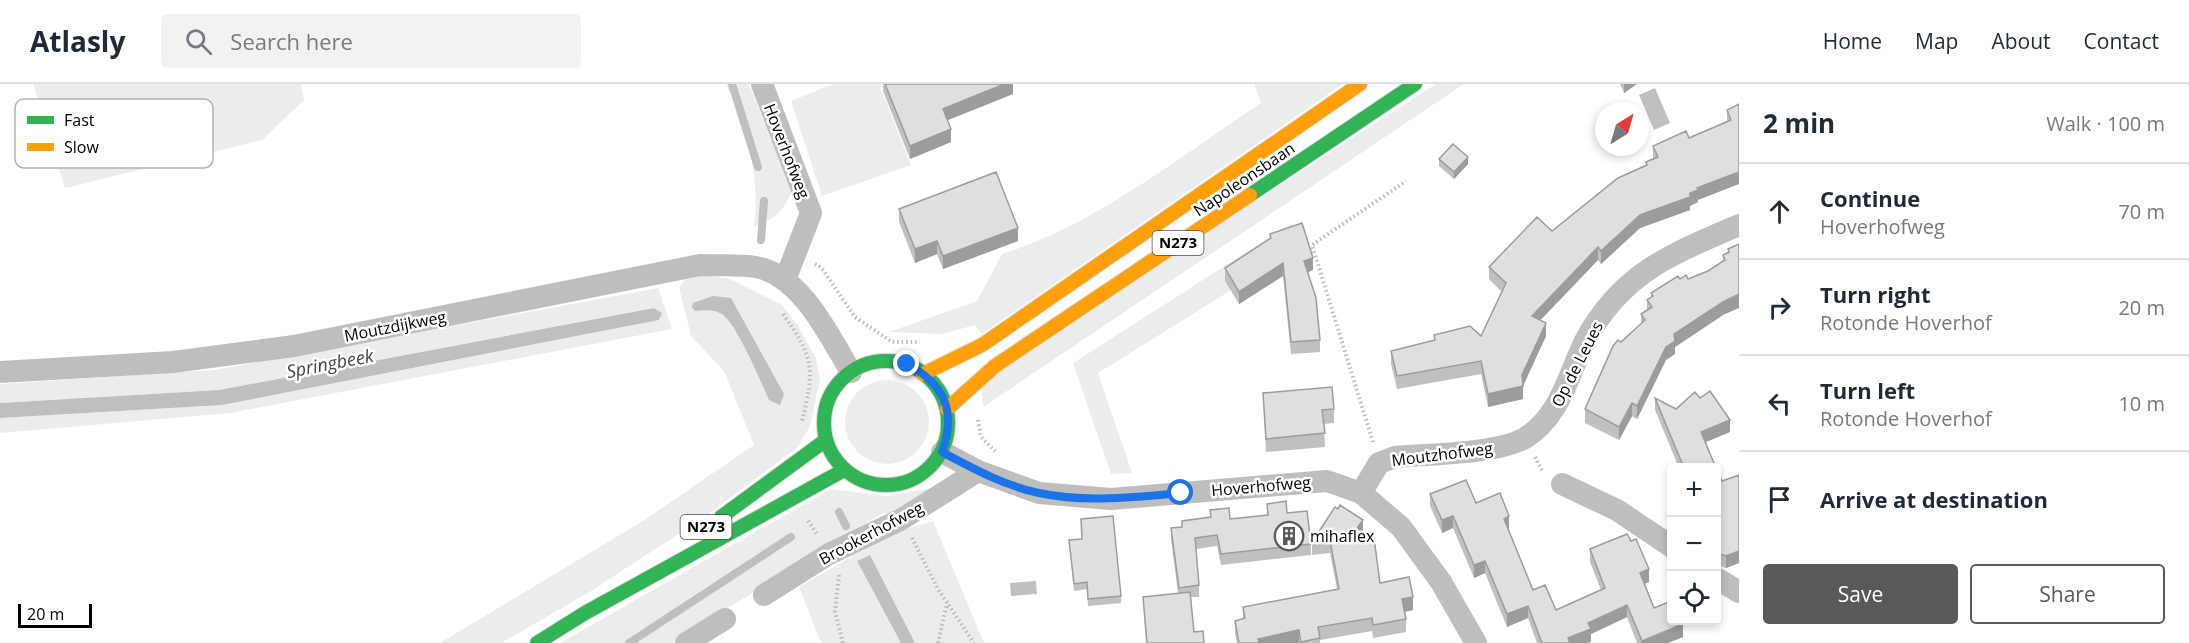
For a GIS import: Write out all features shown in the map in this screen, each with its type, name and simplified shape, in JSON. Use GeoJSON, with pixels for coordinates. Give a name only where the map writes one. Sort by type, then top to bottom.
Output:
{"type":"FeatureCollection","features":[{"type":"Feature","properties":{"kind":"main road","name":"Napoleonsbaan"},"geometry":{"type":"LineString","coordinates":[[923,374],[982,345],[1360,84]]}},
{"type":"Feature","properties":{"kind":"main road","name":"Napoleonsbaan"},"geometry":{"type":"LineString","coordinates":[[947,409],[995,366],[1415,84]]}},
{"type":"Feature","properties":{"kind":"main road"},"geometry":{"type":"LineString","coordinates":[[888,361],[907,364],[923,374],[934,383],[947,409],[949,424],[942,452],[931,467],[916,479],[898,485],[879,485],[860,480],[844,470],[833,456],[826,440],[824,421],[828,402],[837,385],[851,372],[869,363],[888,361]]}},
{"type":"Feature","properties":{"kind":"main road","name":"N273"},"geometry":{"type":"LineString","coordinates":[[712,524],[826,440]]}},
{"type":"Feature","properties":{"kind":"main road","name":"N273"},"geometry":{"type":"LineString","coordinates":[[537,643],[585,613],[844,470]]}},
{"type":"Feature","properties":{"kind":"main road","name":"N273"},"geometry":{"type":"LineString","coordinates":[[585,613],[692,537]]}},
{"type":"Feature","properties":{"kind":"street","name":"Hoverhofweg"},"geometry":{"type":"LineString","coordinates":[[762,84],[811,213],[785,280]]}},
{"type":"Feature","properties":{"kind":"street","name":"Op de Leues"},"geometry":{"type":"LineString","coordinates":[[1514,442],[1542,425],[1558,405],[1586,340],[1607,306],[1631,281],[1668,255],[1739,225]]}},
{"type":"Feature","properties":{"kind":"street","name":"Moutzdijkweg"},"geometry":{"type":"LineString","coordinates":[[0,372],[172,362],[294,346],[700,265],[758,267],[785,280]]}},
{"type":"Feature","properties":{"kind":"street"},"geometry":{"type":"LineString","coordinates":[[785,280],[812,308],[851,372]]}},
{"type":"Feature","properties":{"kind":"street","name":"Moutzhofweg"},"geometry":{"type":"LineString","coordinates":[[1362,493],[1380,463],[1395,457],[1514,442]]}},
{"type":"Feature","properties":{"kind":"street","name":"Hoverhofweg"},"geometry":{"type":"LineString","coordinates":[[942,452],[978,471],[1039,493],[1111,499],[1327,481],[1362,493],[1401,527],[1441,582],[1476,643]]}},
{"type":"Feature","properties":{"kind":"street","name":"Brookerhofweg"},"geometry":{"type":"LineString","coordinates":[[764,595],[829,554],[902,519],[978,471]]}},
{"type":"Feature","properties":{"kind":"street"},"geometry":{"type":"LineString","coordinates":[[1562,484],[1617,510],[1667,544]]}},
{"type":"Feature","properties":{"kind":"street"},"geometry":{"type":"LineString","coordinates":[[1721,581],[1739,592]]}},
{"type":"Feature","properties":{"kind":"street"},"geometry":{"type":"LineString","coordinates":[[686,643],[725,619]]}},
{"type":"Feature","properties":{"kind":"path"},"geometry":{"type":"LineString","coordinates":[[1380,463],[1312,245],[1406,181]]}},
{"type":"Feature","properties":{"kind":"path"},"geometry":{"type":"LineString","coordinates":[[785,280],[774,300],[798,336],[810,361],[812,382],[800,431]]}},
{"type":"Feature","properties":{"kind":"path"},"geometry":{"type":"LineString","coordinates":[[1514,442],[1544,474],[1562,484]]}},
{"type":"Feature","properties":{"kind":"path"},"geometry":{"type":"LineString","coordinates":[[794,498],[839,573],[835,612],[843,643]]}},
{"type":"Feature","properties":{"kind":"path"},"geometry":{"type":"LineString","coordinates":[[902,519],[947,602],[974,643]]}},
{"type":"Feature","properties":{"kind":"path"},"geometry":{"type":"LineString","coordinates":[[938,643],[947,602]]}},
{"type":"Feature","properties":{"kind":"shaded area"},"geometry":{"type":"Polygon","coordinates":[[[33,84],[301,84],[304,100],[262,140],[213,152],[213,99],[38,99],[33,84]]]}},
{"type":"Feature","properties":{"kind":"shaded area"},"geometry":{"type":"Polygon","coordinates":[[[726,84],[749,84],[792,191],[778,214],[754,227],[756,190],[754,172],[746,136],[726,84]]]}},
{"type":"Feature","properties":{"kind":"shaded area"},"geometry":{"type":"Polygon","coordinates":[[[833,84],[879,84],[911,165],[822,196],[791,101],[833,84]]]}},
{"type":"Feature","properties":{"kind":"shaded area"},"geometry":{"type":"Polygon","coordinates":[[[1254,84],[1343,84],[982,334],[975,325],[942,334],[889,332],[977,301],[1002,254],[1071,225],[1168,167],[1261,103],[1254,84]]]}},
{"type":"Feature","properties":{"kind":"shaded area"},"geometry":{"type":"Polygon","coordinates":[[[1436,84],[1464,84],[983,407],[981,384],[1148,270],[1436,84]]]}},
{"type":"Feature","properties":{"kind":"shaded area"},"geometry":{"type":"Polygon","coordinates":[[[1655,88],[1670,123],[1654,130],[1649,118],[1649,102],[1642,102],[1639,95],[1655,88]]]}},
{"type":"Feature","properties":{"kind":"shaded area"},"geometry":{"type":"Polygon","coordinates":[[[59,168],[147,168],[65,188],[59,168]]]}},
{"type":"Feature","properties":{"kind":"shaded area"},"geometry":{"type":"Polygon","coordinates":[[[1292,223],[1302,246],[1098,373],[1132,473],[1111,474],[1073,363],[1292,223]]]}},
{"type":"Feature","properties":{"kind":"shaded area"},"geometry":{"type":"Polygon","coordinates":[[[705,275],[730,279],[782,305],[798,326],[816,358],[820,379],[810,426],[798,447],[703,518],[588,593],[501,643],[440,643],[646,519],[754,445],[724,371],[691,336],[679,287],[686,279],[705,275]]]}},
{"type":"Feature","properties":{"kind":"shaded area"},"geometry":{"type":"Polygon","coordinates":[[[658,288],[672,329],[230,413],[0,433],[0,418],[222,405],[659,320],[662,313],[653,308],[219,390],[0,403],[0,384],[214,370],[658,288]]]}},
{"type":"Feature","properties":{"kind":"shaded area"},"geometry":{"type":"Polygon","coordinates":[[[713,296],[731,298],[784,394],[780,405],[769,400],[748,354],[728,320],[719,312],[695,311],[692,307],[693,303],[713,296]]]}},
{"type":"Feature","properties":{"kind":"shaded area"},"geometry":{"type":"Polygon","coordinates":[[[654,308],[662,313],[659,320],[222,405],[0,418],[0,403],[219,390],[654,308]]]}},
{"type":"Feature","properties":{"kind":"shaded area"},"geometry":{"type":"Polygon","coordinates":[[[887,380],[903,383],[917,392],[926,406],[929,422],[926,438],[917,452],[903,461],[887,464],[871,461],[857,452],[848,438],[845,422],[848,406],[857,392],[871,383],[887,380]]]}},
{"type":"Feature","properties":{"kind":"shaded area"},"geometry":{"type":"Polygon","coordinates":[[[938,487],[899,512],[881,514],[671,643],[560,643],[831,489],[886,496],[938,487]]]}},
{"type":"Feature","properties":{"kind":"shaded area"},"geometry":{"type":"Polygon","coordinates":[[[933,521],[984,643],[915,643],[870,555],[857,561],[901,643],[821,643],[799,587],[890,534],[933,521]]]}},
{"type":"Feature","properties":{"kind":"shaded area"},"geometry":{"type":"Polygon","coordinates":[[[870,555],[915,643],[901,643],[857,561],[870,555]]]}},
{"type":"Feature","properties":{"kind":"shaded area"},"geometry":{"type":"Polygon","coordinates":[[[1036,581],[1037,594],[1011,596],[1010,583],[1036,581]]]}},
{"type":"Feature","properties":{"kind":"building"},"geometry":{"type":"Polygon","coordinates":[[[885,84],[1004,84],[943,109],[951,129],[910,146],[885,84]]]}},
{"type":"Feature","properties":{"kind":"building"},"geometry":{"type":"Polygon","coordinates":[[[1739,104],[1739,172],[1697,188],[1698,190],[1690,193],[1690,197],[1640,215],[1601,251],[1598,247],[1532,316],[1546,323],[1522,375],[1523,386],[1488,394],[1481,361],[1397,376],[1391,351],[1435,340],[1434,335],[1470,326],[1481,336],[1506,283],[1489,267],[1537,217],[1552,231],[1618,178],[1647,165],[1646,162],[1658,157],[1653,146],[1686,131],[1689,138],[1731,120],[1727,110],[1739,104]]]}},
{"type":"Feature","properties":{"kind":"building"},"geometry":{"type":"Polygon","coordinates":[[[1453,144],[1468,157],[1454,172],[1439,159],[1453,144]]]}},
{"type":"Feature","properties":{"kind":"building"},"geometry":{"type":"Polygon","coordinates":[[[996,172],[1018,228],[943,256],[937,241],[915,249],[899,209],[996,172]]]}},
{"type":"Feature","properties":{"kind":"building"},"geometry":{"type":"Polygon","coordinates":[[[1302,223],[1313,258],[1304,261],[1316,298],[1320,340],[1291,342],[1283,263],[1239,292],[1225,268],[1271,238],[1270,234],[1302,223]]]}},
{"type":"Feature","properties":{"kind":"building"},"geometry":{"type":"Polygon","coordinates":[[[1739,244],[1739,294],[1674,334],[1675,341],[1666,347],[1637,406],[1632,403],[1619,427],[1585,409],[1613,346],[1618,340],[1621,342],[1645,320],[1641,314],[1652,307],[1647,300],[1653,296],[1651,293],[1678,276],[1680,279],[1686,275],[1688,279],[1708,271],[1725,260],[1723,255],[1729,252],[1728,249],[1739,244]]]}},
{"type":"Feature","properties":{"kind":"building"},"geometry":{"type":"Polygon","coordinates":[[[1332,387],[1334,409],[1322,410],[1325,433],[1266,439],[1263,393],[1332,387]]]}},
{"type":"Feature","properties":{"kind":"building"},"geometry":{"type":"Polygon","coordinates":[[[1710,391],[1730,420],[1701,432],[1714,463],[1682,463],[1655,398],[1676,409],[1695,392],[1700,398],[1710,391]]]}},
{"type":"Feature","properties":{"kind":"building"},"geometry":{"type":"Polygon","coordinates":[[[1739,475],[1739,551],[1726,556],[1721,554],[1721,479],[1722,481],[1739,475]]]}},
{"type":"Feature","properties":{"kind":"building"},"geometry":{"type":"Polygon","coordinates":[[[1466,480],[1476,503],[1500,493],[1509,516],[1504,519],[1533,590],[1545,585],[1556,610],[1605,588],[1590,549],[1627,534],[1631,541],[1636,539],[1649,569],[1640,573],[1654,608],[1667,603],[1667,625],[1681,625],[1642,641],[1627,605],[1588,623],[1591,629],[1568,638],[1570,643],[1542,643],[1528,606],[1507,614],[1485,561],[1474,565],[1453,516],[1442,520],[1430,494],[1466,480]]]}},
{"type":"Feature","properties":{"kind":"building"},"geometry":{"type":"Polygon","coordinates":[[[1286,501],[1287,513],[1307,511],[1311,544],[1221,554],[1217,535],[1195,538],[1199,585],[1179,588],[1171,528],[1182,527],[1182,521],[1211,517],[1210,510],[1229,508],[1230,519],[1268,515],[1267,504],[1286,501]]]}},
{"type":"Feature","properties":{"kind":"building"},"geometry":{"type":"Polygon","coordinates":[[[1340,505],[1363,520],[1357,528],[1374,538],[1380,583],[1409,577],[1413,597],[1402,599],[1406,619],[1373,625],[1372,618],[1318,627],[1320,638],[1301,642],[1299,630],[1258,639],[1259,643],[1239,643],[1235,621],[1245,618],[1243,607],[1339,589],[1330,540],[1312,542],[1335,507],[1338,509],[1340,505]]]}},
{"type":"Feature","properties":{"kind":"building"},"geometry":{"type":"Polygon","coordinates":[[[1113,516],[1121,596],[1088,599],[1087,582],[1074,584],[1069,540],[1082,539],[1081,519],[1113,516]]]}},
{"type":"Feature","properties":{"kind":"building"},"geometry":{"type":"Polygon","coordinates":[[[1190,592],[1194,632],[1203,631],[1204,643],[1147,643],[1143,597],[1190,592]]]}},
{"type":"Feature","properties":{"kind":"waterway"},"geometry":{"type":"LineString","coordinates":[[732,84],[758,167]]}},
{"type":"Feature","properties":{"kind":"waterway"},"geometry":{"type":"LineString","coordinates":[[761,240],[764,201]]}},
{"type":"Feature","properties":{"kind":"waterway","name":"Springbeek"},"geometry":{"type":"LineString","coordinates":[[839,512],[846,526]]}},
{"type":"Feature","properties":{"kind":"waterway"},"geometry":{"type":"LineString","coordinates":[[629,643],[791,537]]}},
{"type":"Feature","properties":{"kind":"traffic: fast"},"geometry":{"type":"LineString","coordinates":[[1250,195],[1415,84]]}},
{"type":"Feature","properties":{"kind":"traffic: fast"},"geometry":{"type":"LineString","coordinates":[[886,361],[910,366],[930,379],[943,399],[948,423],[943,447],[930,467],[910,480],[886,485],[862,480],[842,467],[829,447],[824,423],[829,399],[842,379],[862,366],[886,361]]}},
{"type":"Feature","properties":{"kind":"traffic: fast"},"geometry":{"type":"LineString","coordinates":[[721,517],[826,440]]}},
{"type":"Feature","properties":{"kind":"traffic: fast"},"geometry":{"type":"LineString","coordinates":[[537,643],[585,613],[844,470]]}},
{"type":"Feature","properties":{"kind":"traffic: slow"},"geometry":{"type":"LineString","coordinates":[[923,374],[982,345],[1360,84]]}},
{"type":"Feature","properties":{"kind":"traffic: slow"},"geometry":{"type":"LineString","coordinates":[[947,409],[995,366],[1250,195]]}},
{"type":"Feature","properties":{"kind":"place","name":"mihaflex"},"geometry":{"type":"Point","coordinates":[1289,536]}},
{"type":"Feature","properties":{"kind":"route"},"geometry":{"type":"LineString","coordinates":[[907,364],[934,383],[942,396],[949,424],[942,452],[978,471],[1039,493],[1111,499],[1181,493]]}}]}
